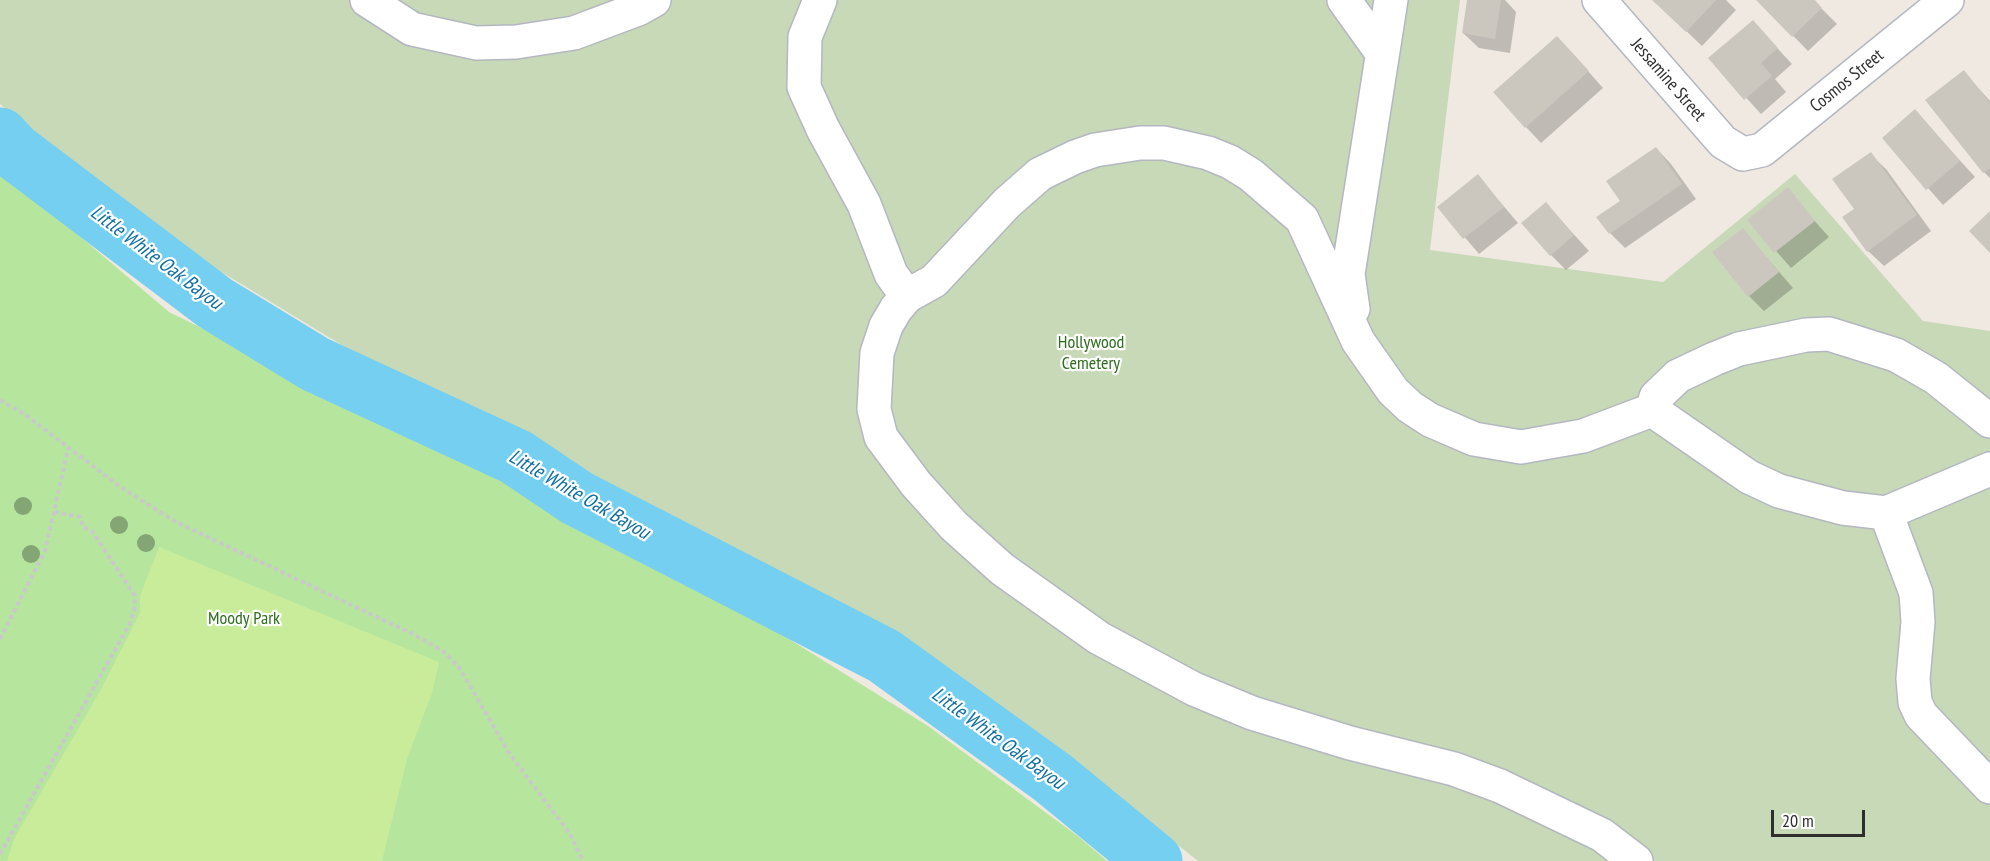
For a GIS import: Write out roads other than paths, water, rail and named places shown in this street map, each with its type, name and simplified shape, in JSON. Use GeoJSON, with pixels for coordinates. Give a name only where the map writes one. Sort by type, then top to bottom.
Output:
{"type":"FeatureCollection","features":[{"type":"Feature","properties":{"kind":"street"},"geometry":{"type":"LineString","coordinates":[[367,0],[412,29],[476,43],[516,42],[574,33],[638,9],[654,0]]}},
{"type":"Feature","properties":{"kind":"street"},"geometry":{"type":"LineString","coordinates":[[820,0],[805,37],[804,87],[823,129],[864,204],[891,274],[907,296]]}},
{"type":"Feature","properties":{"kind":"street"},"geometry":{"type":"LineString","coordinates":[[1344,0],[1382,53]]}},
{"type":"Feature","properties":{"kind":"street"},"geometry":{"type":"LineString","coordinates":[[1358,341],[1348,274],[1391,0]]}},
{"type":"Feature","properties":{"kind":"street","name":"Jessamine Street"},"geometry":{"type":"LineString","coordinates":[[1599,0],[1723,142],[1743,154]]}},
{"type":"Feature","properties":{"kind":"street","name":"Cosmos Street"},"geometry":{"type":"LineString","coordinates":[[1743,154],[1762,150],[1947,0]]}},
{"type":"Feature","properties":{"kind":"street"},"geometry":{"type":"LineString","coordinates":[[1636,861],[1602,835],[1500,786],[1454,769],[1301,728],[1194,689],[1099,638],[1002,569],[954,526],[916,484],[881,437],[874,409],[877,353],[886,326],[907,296],[934,281],[1007,203],[1040,174],[1075,156],[1095,150],[1140,143],[1164,143],[1208,153],[1230,162],[1258,180],[1302,219],[1358,341],[1394,392],[1410,407],[1430,420],[1474,439],[1521,447],[1583,436],[1652,410]]}},
{"type":"Feature","properties":{"kind":"street"},"geometry":{"type":"LineString","coordinates":[[1652,410],[1656,397],[1678,376],[1714,359],[1739,350],[1806,335],[1829,334],[1896,355],[1936,378],[1990,421]]}},
{"type":"Feature","properties":{"kind":"street"},"geometry":{"type":"LineString","coordinates":[[1652,410],[1749,477],[1779,491],[1842,508],[1886,513],[1990,470]]}},
{"type":"Feature","properties":{"kind":"street"},"geometry":{"type":"LineString","coordinates":[[1886,513],[1916,593],[1918,622],[1913,679],[1915,702],[1921,715],[1990,787]]}},
{"type":"Feature","properties":{"kind":"waterway","name":"Little White Oak Bayou"},"geometry":{"type":"LineString","coordinates":[[0,136],[14,151],[215,303],[315,364],[516,457],[577,498],[884,656],[1053,778],[1154,861]]}},
{"type":"Feature","properties":{"kind":"park label","name":"Hollywood Cemetery"},"geometry":{"type":"Point","coordinates":[1091,353]}},
{"type":"Feature","properties":{"kind":"park label","name":"Moody Park"},"geometry":{"type":"Point","coordinates":[244,619]}}]}
